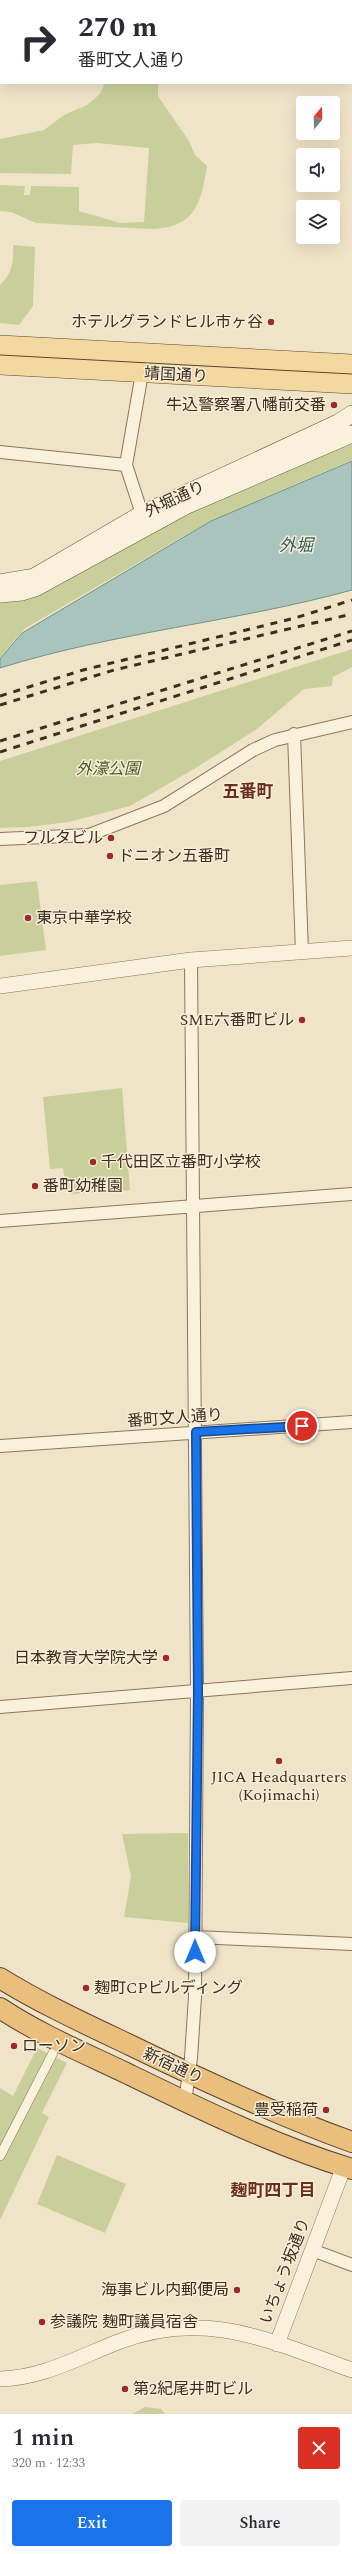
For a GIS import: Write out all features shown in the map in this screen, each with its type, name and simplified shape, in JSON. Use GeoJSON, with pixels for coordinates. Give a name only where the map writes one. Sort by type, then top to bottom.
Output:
{"type":"FeatureCollection","features":[{"type":"Feature","properties":{"kind":"highway","name":"新宿通り"},"geometry":{"type":"LineString","coordinates":[[0,1978],[53,2008],[189,2073],[289,2117],[352,2142]]}},
{"type":"Feature","properties":{"kind":"highway","name":"新宿通り"},"geometry":{"type":"LineString","coordinates":[[0,2008],[40,2032],[186,2102],[279,2142],[348,2168]]}},
{"type":"Feature","properties":{"kind":"main road","name":"靖国通り"},"geometry":{"type":"LineString","coordinates":[[0,345],[352,364]]}},
{"type":"Feature","properties":{"kind":"main road","name":"靖国通り"},"geometry":{"type":"LineString","coordinates":[[0,364],[352,384]]}},
{"type":"Feature","properties":{"kind":"main road","name":"外堀通り"},"geometry":{"type":"LineString","coordinates":[[0,583],[34,577],[142,514],[338,424],[352,414]]}},
{"type":"Feature","properties":{"kind":"main road","name":"外堀通り"},"geometry":{"type":"LineString","coordinates":[[0,594],[22,592],[35,588],[185,506],[352,434]]}},
{"type":"Feature","properties":{"kind":"street"},"geometry":{"type":"LineString","coordinates":[[142,373],[126,466],[142,514]]}},
{"type":"Feature","properties":{"kind":"street"},"geometry":{"type":"LineString","coordinates":[[0,452],[126,466]]}},
{"type":"Feature","properties":{"kind":"street"},"geometry":{"type":"LineString","coordinates":[[0,839],[88,835],[164,806],[253,750],[294,734],[352,722]]}},
{"type":"Feature","properties":{"kind":"street"},"geometry":{"type":"LineString","coordinates":[[294,734],[302,952]]}},
{"type":"Feature","properties":{"kind":"street"},"geometry":{"type":"LineString","coordinates":[[0,986],[191,960],[352,948]]}},
{"type":"Feature","properties":{"kind":"street"},"geometry":{"type":"LineString","coordinates":[[186,2102],[195,1997],[198,1691],[191,960]]}},
{"type":"Feature","properties":{"kind":"street"},"geometry":{"type":"LineString","coordinates":[[0,1221],[352,1194]]}},
{"type":"Feature","properties":{"kind":"street","name":"番町文人通り"},"geometry":{"type":"LineString","coordinates":[[0,1446],[352,1422]]}},
{"type":"Feature","properties":{"kind":"street"},"geometry":{"type":"LineString","coordinates":[[0,1707],[352,1678]]}},
{"type":"Feature","properties":{"kind":"street"},"geometry":{"type":"LineString","coordinates":[[196,1938],[352,1944]]}},
{"type":"Feature","properties":{"kind":"street"},"geometry":{"type":"LineString","coordinates":[[0,2156],[53,2053]]}},
{"type":"Feature","properties":{"kind":"street","name":"いちょう坂通り"},"geometry":{"type":"LineString","coordinates":[[277,2344],[312,2250],[348,2168]]}},
{"type":"Feature","properties":{"kind":"street"},"geometry":{"type":"LineString","coordinates":[[312,2250],[352,2265]]}},
{"type":"Feature","properties":{"kind":"street"},"geometry":{"type":"LineString","coordinates":[[0,2379],[33,2375],[60,2368],[118,2342],[164,2331],[197,2327],[233,2330],[352,2370]]}},
{"type":"Feature","properties":{"kind":"green space"},"geometry":{"type":"Polygon","coordinates":[[[105,84],[158,84],[158,96],[189,141],[195,155],[207,166],[202,192],[193,211],[186,219],[177,224],[166,228],[151,229],[36,223],[11,212],[0,211],[0,185],[25,186],[24,195],[30,195],[31,186],[79,187],[79,211],[120,223],[144,222],[149,148],[97,143],[73,145],[71,174],[0,173],[0,139],[44,130],[64,115],[87,105],[100,94],[105,84]]]}},
{"type":"Feature","properties":{"kind":"green space"},"geometry":{"type":"Polygon","coordinates":[[[13,245],[35,247],[33,306],[19,325],[0,323],[0,285],[10,272],[13,256],[13,245]]]}},
{"type":"Feature","properties":{"kind":"green space"},"geometry":{"type":"Polygon","coordinates":[[[352,444],[352,460],[210,521],[24,629],[0,658],[0,597],[157,523],[352,444]]]}},
{"type":"Feature","properties":{"kind":"green space","name":"外濠公園"},"geometry":{"type":"Polygon","coordinates":[[[352,649],[352,667],[333,677],[332,686],[304,689],[257,729],[194,769],[130,806],[69,822],[28,827],[0,828],[0,761],[352,649]]]}},
{"type":"Feature","properties":{"kind":"green space"},"geometry":{"type":"Polygon","coordinates":[[[37,881],[46,950],[0,956],[0,885],[37,881]]]}},
{"type":"Feature","properties":{"kind":"green space"},"geometry":{"type":"Polygon","coordinates":[[[122,1088],[130,1190],[70,1194],[65,1184],[63,1168],[50,1169],[43,1097],[122,1088]]]}},
{"type":"Feature","properties":{"kind":"green space"},"geometry":{"type":"Polygon","coordinates":[[[188,1833],[188,1923],[124,1917],[131,1876],[122,1834],[188,1833]]]}},
{"type":"Feature","properties":{"kind":"green space"},"geometry":{"type":"Polygon","coordinates":[[[37,2048],[67,2063],[42,2113],[49,2117],[0,2220],[0,2088],[13,2096],[37,2048]]]}},
{"type":"Feature","properties":{"kind":"green space"},"geometry":{"type":"Polygon","coordinates":[[[57,2155],[126,2184],[105,2233],[37,2204],[57,2155]]]}},
{"type":"Feature","properties":{"kind":"green space"},"geometry":{"type":"Polygon","coordinates":[[[145,2407],[161,2409],[165,2414],[132,2414],[145,2407]]]}},
{"type":"Feature","properties":{"kind":"water","name":"外堀"},"geometry":{"type":"Polygon","coordinates":[[[352,461],[352,590],[264,611],[87,645],[0,668],[0,659],[22,633],[211,521],[352,461]]]}},
{"type":"Feature","properties":{"kind":"railway"},"geometry":{"type":"LineString","coordinates":[[0,696],[83,670],[295,618],[352,600]]}},
{"type":"Feature","properties":{"kind":"railway"},"geometry":{"type":"LineString","coordinates":[[0,705],[114,670],[352,614]]}},
{"type":"Feature","properties":{"kind":"railway"},"geometry":{"type":"LineString","coordinates":[[0,741],[352,631]]}},
{"type":"Feature","properties":{"kind":"railway"},"geometry":{"type":"LineString","coordinates":[[0,752],[352,640]]}},
{"type":"Feature","properties":{"kind":"place","name":"ホテルグランドヒル市ヶ谷"},"geometry":{"type":"Point","coordinates":[271,322]}},
{"type":"Feature","properties":{"kind":"place","name":"牛込警察署八幡前交番"},"geometry":{"type":"Point","coordinates":[334,405]}},
{"type":"Feature","properties":{"kind":"place","name":"フルタビル"},"geometry":{"type":"Point","coordinates":[111,838]}},
{"type":"Feature","properties":{"kind":"place","name":"ドニオン五番町"},"geometry":{"type":"Point","coordinates":[110,856]}},
{"type":"Feature","properties":{"kind":"place","name":"東京中華学校"},"geometry":{"type":"Point","coordinates":[28,918]}},
{"type":"Feature","properties":{"kind":"place","name":"SME六番町ビル"},"geometry":{"type":"Point","coordinates":[302,1020]}},
{"type":"Feature","properties":{"kind":"place","name":"千代田区立番町小学校"},"geometry":{"type":"Point","coordinates":[93,1162]}},
{"type":"Feature","properties":{"kind":"place","name":"番町幼稚園"},"geometry":{"type":"Point","coordinates":[35,1186]}},
{"type":"Feature","properties":{"kind":"place","name":"日本教育大学院大学"},"geometry":{"type":"Point","coordinates":[166,1658]}},
{"type":"Feature","properties":{"kind":"place","name":"JICA Headquarters (Kojimachi)"},"geometry":{"type":"Point","coordinates":[279,1761]}},
{"type":"Feature","properties":{"kind":"place","name":"麹町CPビルディング"},"geometry":{"type":"Point","coordinates":[86,1988]}},
{"type":"Feature","properties":{"kind":"place","name":"ローソン"},"geometry":{"type":"Point","coordinates":[14,2046]}},
{"type":"Feature","properties":{"kind":"place","name":"豊受稲荷"},"geometry":{"type":"Point","coordinates":[326,2110]}},
{"type":"Feature","properties":{"kind":"place","name":"海事ビル内郵便局"},"geometry":{"type":"Point","coordinates":[237,2290]}},
{"type":"Feature","properties":{"kind":"place","name":"参議院 麹町議員宿舎"},"geometry":{"type":"Point","coordinates":[42,2322]}},
{"type":"Feature","properties":{"kind":"place","name":"第2紀尾井町ビル"},"geometry":{"type":"Point","coordinates":[125,2389]}},
{"type":"Feature","properties":{"kind":"district","name":"五番町"},"geometry":{"type":"Point","coordinates":[248,792]}},
{"type":"Feature","properties":{"kind":"district","name":"麹町四丁目"},"geometry":{"type":"Point","coordinates":[273,2191]}},
{"type":"Feature","properties":{"kind":"route"},"geometry":{"type":"LineString","coordinates":[[195,1952],[198,1691],[195,1567],[196,1432],[302,1426]]}}]}
